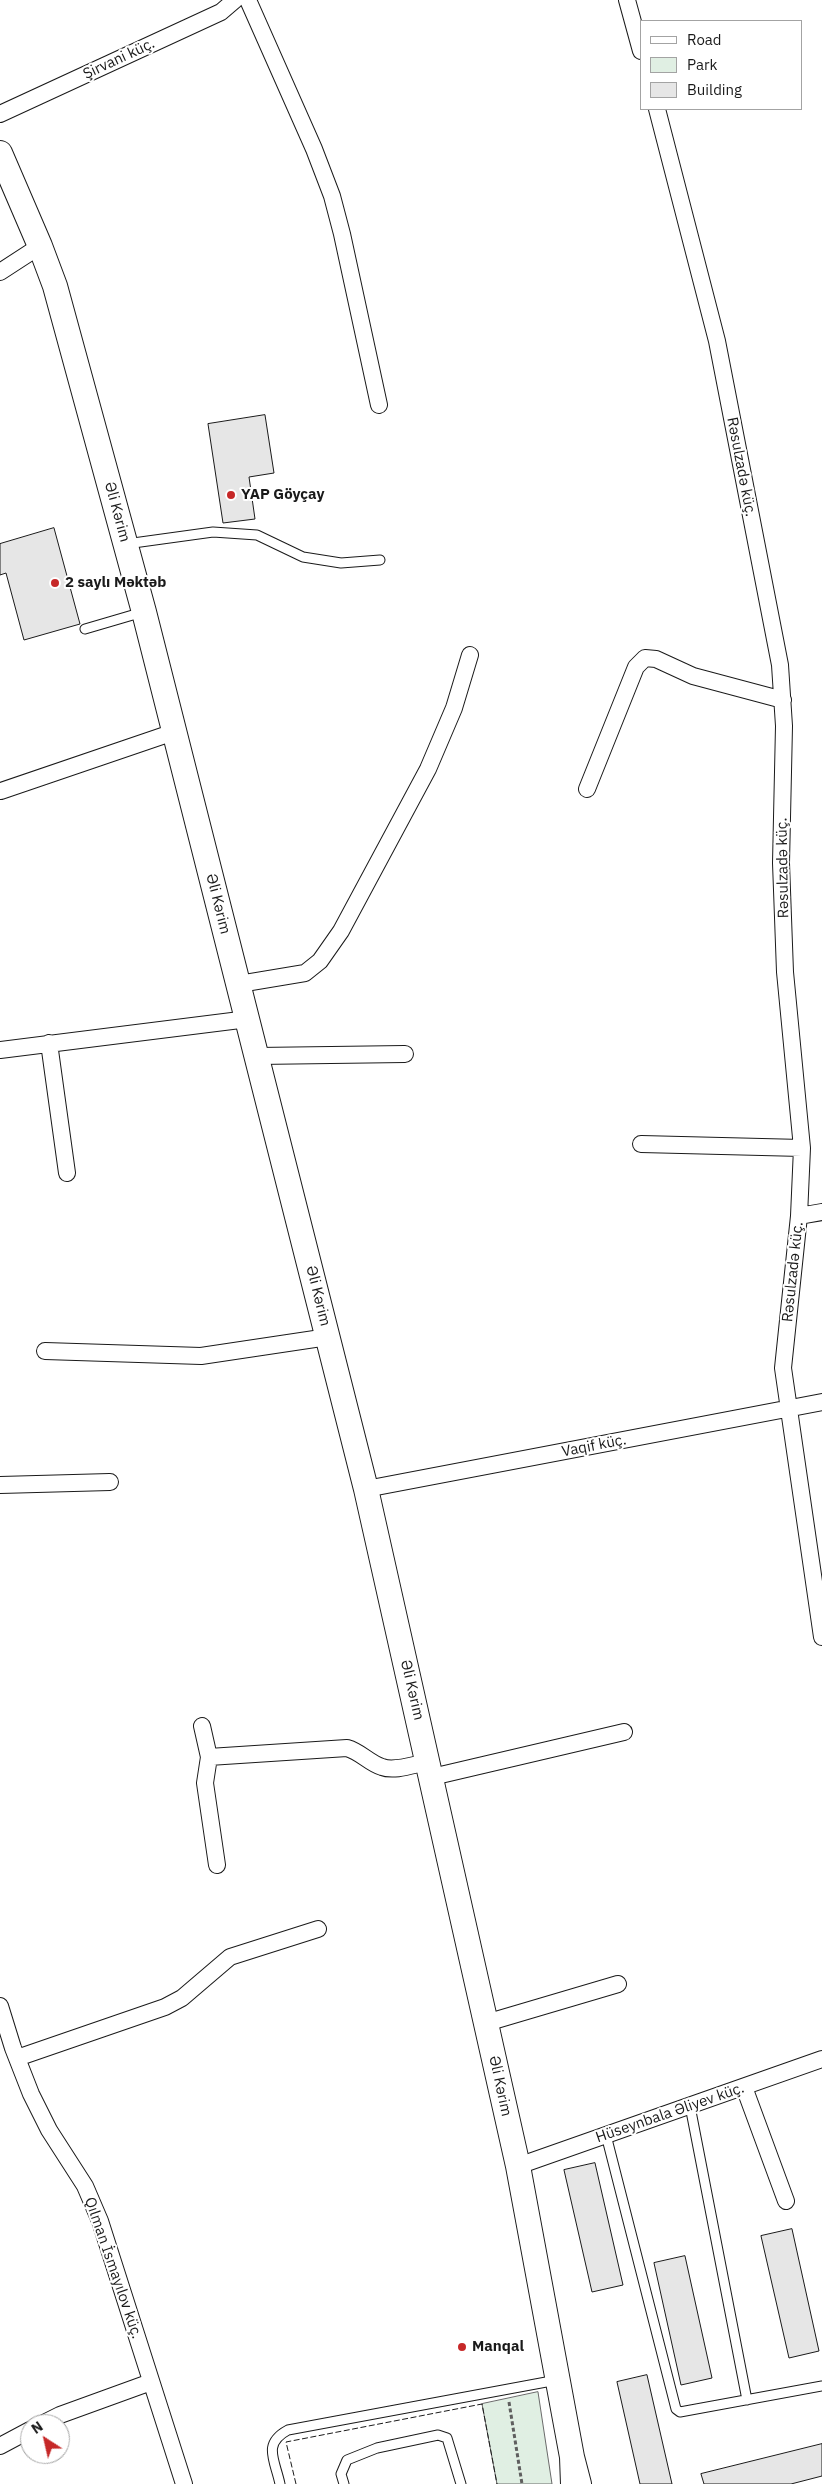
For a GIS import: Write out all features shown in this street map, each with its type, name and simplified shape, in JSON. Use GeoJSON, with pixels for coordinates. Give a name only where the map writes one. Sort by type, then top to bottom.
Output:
{"type":"FeatureCollection","features":[{"type":"Feature","properties":{"kind":"main road","name":"Əli Kərim"},"geometry":{"type":"LineString","coordinates":[[0,153],[55,286],[126,544],[366,1489],[518,2166],[572,2457]]}},
{"type":"Feature","properties":{"kind":"main road"},"geometry":{"type":"LineString","coordinates":[[572,2457],[573,2484]]}},
{"type":"Feature","properties":{"kind":"main road"},"geometry":{"type":"LineString","coordinates":[[572,2457],[578,2484]]}},
{"type":"Feature","properties":{"kind":"street","name":"Şirvani küç."},"geometry":{"type":"LineString","coordinates":[[0,114],[221,12],[236,0]]}},
{"type":"Feature","properties":{"kind":"street"},"geometry":{"type":"LineString","coordinates":[[248,0],[314,149],[332,196],[379,404]]}},
{"type":"Feature","properties":{"kind":"street"},"geometry":{"type":"LineString","coordinates":[[626,0],[640,48]]}},
{"type":"Feature","properties":{"kind":"street","name":"Rəsulzadə küç."},"geometry":{"type":"LineString","coordinates":[[657,110],[717,341],[780,665],[783,700],[781,883],[785,972],[802,1148],[799,1216],[783,1368],[822,1637]]}},
{"type":"Feature","properties":{"kind":"street"},"geometry":{"type":"LineString","coordinates":[[0,272],[40,246]]}},
{"type":"Feature","properties":{"kind":"street"},"geometry":{"type":"LineString","coordinates":[[239,984],[305,973],[320,961],[340,931],[428,769],[454,708],[470,655]]}},
{"type":"Feature","properties":{"kind":"street"},"geometry":{"type":"LineString","coordinates":[[587,789],[636,667],[644,658],[656,659],[693,676],[783,700]]}},
{"type":"Feature","properties":{"kind":"street"},"geometry":{"type":"LineString","coordinates":[[1,791],[174,732]]}},
{"type":"Feature","properties":{"kind":"street"},"geometry":{"type":"LineString","coordinates":[[0,1050],[248,1019]]}},
{"type":"Feature","properties":{"kind":"street"},"geometry":{"type":"LineString","coordinates":[[49,1043],[67,1173]]}},
{"type":"Feature","properties":{"kind":"street"},"geometry":{"type":"LineString","coordinates":[[257,1056],[405,1054]]}},
{"type":"Feature","properties":{"kind":"street"},"geometry":{"type":"LineString","coordinates":[[641,1144],[802,1148]]}},
{"type":"Feature","properties":{"kind":"street"},"geometry":{"type":"LineString","coordinates":[[799,1216],[822,1212]]}},
{"type":"Feature","properties":{"kind":"street"},"geometry":{"type":"LineString","coordinates":[[44,1351],[201,1356],[328,1337]]}},
{"type":"Feature","properties":{"kind":"street","name":"Vaqif küç."},"geometry":{"type":"LineString","coordinates":[[366,1489],[822,1402]]}},
{"type":"Feature","properties":{"kind":"street"},"geometry":{"type":"LineString","coordinates":[[0,1485],[110,1482]]}},
{"type":"Feature","properties":{"kind":"street"},"geometry":{"type":"LineString","coordinates":[[202,1726],[209,1757],[205,1784],[217,1865]]}},
{"type":"Feature","properties":{"kind":"street"},"geometry":{"type":"LineString","coordinates":[[209,1757],[347,1748],[358,1751],[382,1767],[430,1769],[624,1732]]}},
{"type":"Feature","properties":{"kind":"street"},"geometry":{"type":"LineString","coordinates":[[17,2058],[165,2007],[182,1998],[230,1957],[318,1929]]}},
{"type":"Feature","properties":{"kind":"street"},"geometry":{"type":"LineString","coordinates":[[486,2023],[618,1984]]}},
{"type":"Feature","properties":{"kind":"street","name":"Qılman İsmayılov küç."},"geometry":{"type":"LineString","coordinates":[[0,2006],[17,2058],[49,2130],[85,2186],[100,2221],[184,2484]]}},
{"type":"Feature","properties":{"kind":"street","name":"Hüseynbala Əliyev küç."},"geometry":{"type":"LineString","coordinates":[[518,2166],[822,2059]]}},
{"type":"Feature","properties":{"kind":"street"},"geometry":{"type":"LineString","coordinates":[[744,2087],[786,2202]]}},
{"type":"Feature","properties":{"kind":"street"},"geometry":{"type":"LineString","coordinates":[[60,2414],[151,2382]]}},
{"type":"Feature","properties":{"kind":"street"},"geometry":{"type":"LineString","coordinates":[[0,2446],[20,2435]]}},
{"type":"Feature","properties":{"kind":"lane"},"geometry":{"type":"LineString","coordinates":[[126,544],[213,532],[257,535],[303,557],[312,559],[341,563],[380,560]]}},
{"type":"Feature","properties":{"kind":"lane"},"geometry":{"type":"LineString","coordinates":[[85,629],[144,612]]}},
{"type":"Feature","properties":{"kind":"lane"},"geometry":{"type":"LineString","coordinates":[[690,2106],[747,2400]]}},
{"type":"Feature","properties":{"kind":"lane"},"geometry":{"type":"LineString","coordinates":[[606,2135],[672,2404],[680,2412],[822,2386]]}},
{"type":"Feature","properties":{"kind":"lane"},"geometry":{"type":"LineString","coordinates":[[280,2484],[271,2446],[275,2437],[288,2430],[558,2380]]}},
{"type":"Feature","properties":{"kind":"lane"},"geometry":{"type":"LineString","coordinates":[[344,2484],[340,2474],[347,2460],[378,2448],[438,2434],[446,2438],[461,2484]]}},
{"type":"Feature","properties":{"kind":"path"},"geometry":{"type":"LineString","coordinates":[[509,2398],[522,2484]]}},
{"type":"Feature","properties":{"kind":"green space"},"geometry":{"type":"Polygon","coordinates":[[[538,2392],[552,2484],[497,2484],[482,2404],[538,2392]]]}},
{"type":"Feature","properties":{"kind":"building"},"geometry":{"type":"Polygon","coordinates":[[[265,415],[274,473],[249,477],[255,519],[223,523],[208,424],[265,415]]]}},
{"type":"Feature","properties":{"kind":"building"},"geometry":{"type":"Polygon","coordinates":[[[54,528],[80,624],[24,640],[6,573],[0,575],[0,544],[54,528]]]}},
{"type":"Feature","properties":{"kind":"building"},"geometry":{"type":"Polygon","coordinates":[[[595,2163],[623,2285],[592,2292],[564,2170],[595,2163]]]}},
{"type":"Feature","properties":{"kind":"building"},"geometry":{"type":"Polygon","coordinates":[[[792,2229],[819,2351],[789,2358],[761,2236],[792,2229]]]}},
{"type":"Feature","properties":{"kind":"building"},"geometry":{"type":"Polygon","coordinates":[[[685,2256],[712,2378],[681,2385],[654,2263],[685,2256]]]}},
{"type":"Feature","properties":{"kind":"building"},"geometry":{"type":"Polygon","coordinates":[[[647,2375],[672,2484],[640,2484],[617,2382],[647,2375]]]}},
{"type":"Feature","properties":{"kind":"building"},"geometry":{"type":"Polygon","coordinates":[[[822,2444],[822,2476],[791,2484],[704,2484],[701,2474],[822,2444]]]}},
{"type":"Feature","properties":{"kind":"fence"},"geometry":{"type":"LineString","coordinates":[[296,2484],[286,2442],[482,2404],[497,2484]]}},
{"type":"Feature","properties":{"kind":"place","name":"YAP Göyçay"},"geometry":{"type":"Point","coordinates":[231,495]}},
{"type":"Feature","properties":{"kind":"place","name":"2 saylı Məktəb"},"geometry":{"type":"Point","coordinates":[55,583]}},
{"type":"Feature","properties":{"kind":"place","name":"Manqal"},"geometry":{"type":"Point","coordinates":[462,2347]}}]}
